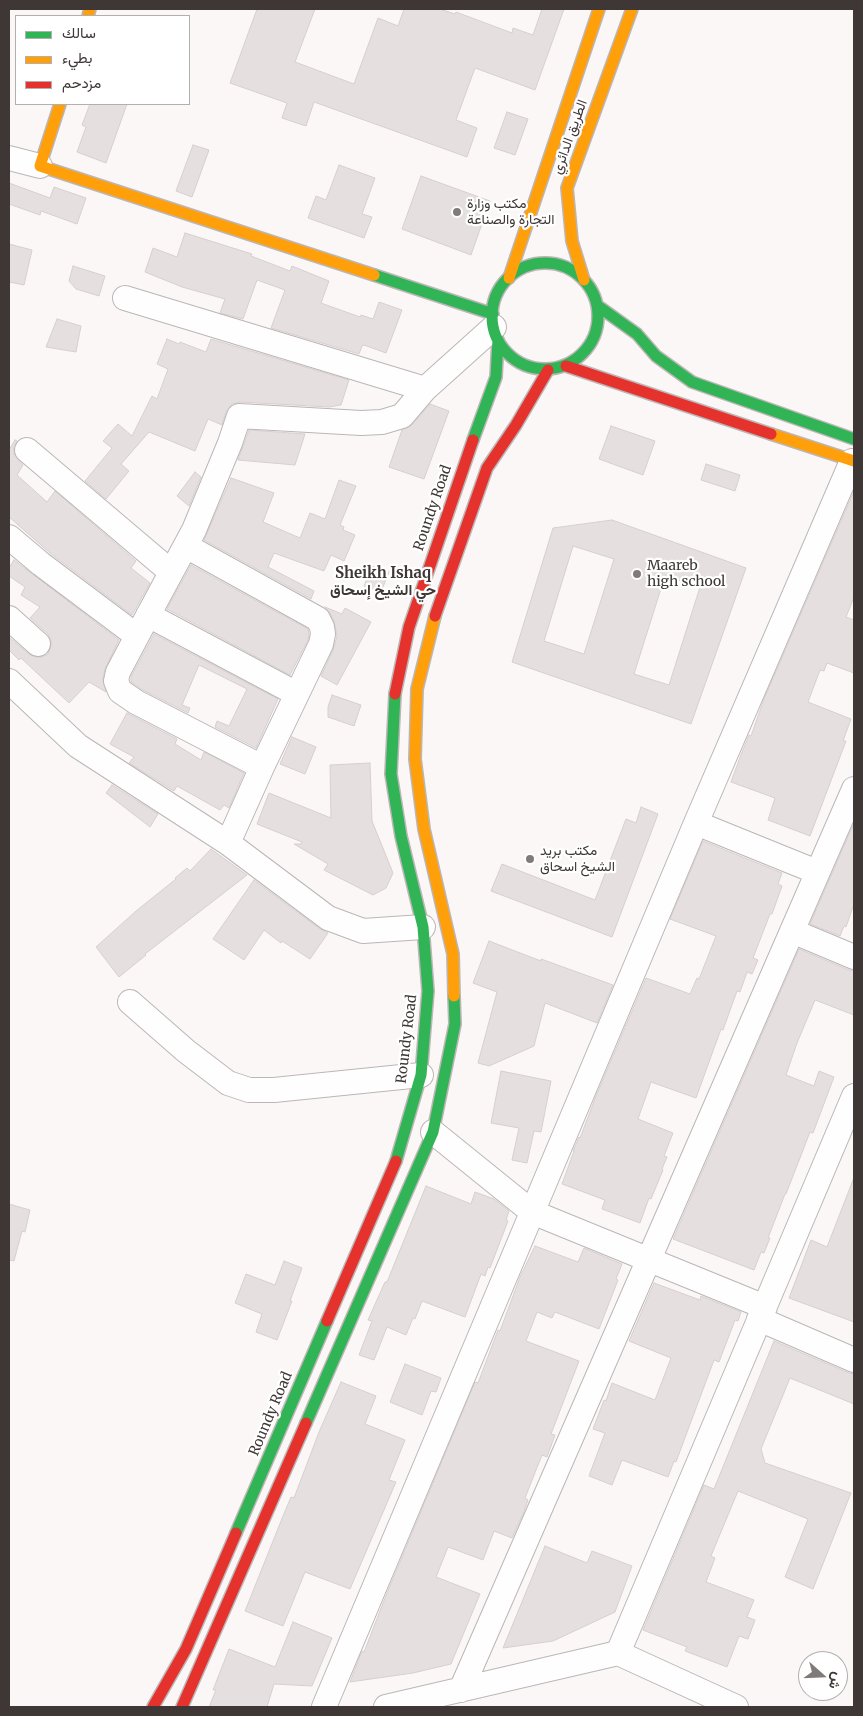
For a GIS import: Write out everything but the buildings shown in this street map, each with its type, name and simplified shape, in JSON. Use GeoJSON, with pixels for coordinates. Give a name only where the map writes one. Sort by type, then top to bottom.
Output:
{"type":"FeatureCollection","features":[{"type":"Feature","properties":{"kind":"main road","name":"الطريق الدائري"},"geometry":{"type":"LineString","coordinates":[[509,278],[599,9]]}},
{"type":"Feature","properties":{"kind":"main road","name":"الطريق الدائري"},"geometry":{"type":"LineString","coordinates":[[584,280],[572,241],[567,188],[632,9]]}},
{"type":"Feature","properties":{"kind":"main road"},"geometry":{"type":"LineString","coordinates":[[60,105],[40,166],[495,327]]}},
{"type":"Feature","properties":{"kind":"main road"},"geometry":{"type":"LineString","coordinates":[[547,263],[561,265],[573,271],[584,280],[593,292],[598,306],[598,320],[595,335],[588,348],[578,358],[566,366],[548,370],[536,369],[513,359],[504,350],[495,327],[495,301],[500,288],[509,278],[533,264],[547,263]]}},
{"type":"Feature","properties":{"kind":"main road"},"geometry":{"type":"LineString","coordinates":[[598,306],[637,334],[656,356],[692,382],[854,454]]}},
{"type":"Feature","properties":{"kind":"main road","name":"Roundy Road"},"geometry":{"type":"LineString","coordinates":[[153,1707],[186,1649],[399,1154],[421,1075],[428,991],[423,927],[401,836],[391,774],[394,697],[409,627],[454,493],[496,377],[495,327]]}},
{"type":"Feature","properties":{"kind":"main road"},"geometry":{"type":"LineString","coordinates":[[566,366],[854,454]]}},
{"type":"Feature","properties":{"kind":"main road"},"geometry":{"type":"LineString","coordinates":[[182,1707],[433,1132],[455,1024],[453,954],[424,829],[416,759],[418,689],[435,616],[487,468],[516,425],[548,370]]}},
{"type":"Feature","properties":{"kind":"street"},"geometry":{"type":"LineString","coordinates":[[9,158],[40,166]]}},
{"type":"Feature","properties":{"kind":"street"},"geometry":{"type":"LineString","coordinates":[[125,298],[425,389]]}},
{"type":"Feature","properties":{"kind":"street"},"geometry":{"type":"LineString","coordinates":[[262,767],[136,702],[120,691],[116,681],[118,672],[186,546],[230,443],[239,416],[361,423],[382,422],[402,416],[425,389],[495,327]]}},
{"type":"Feature","properties":{"kind":"street"},"geometry":{"type":"LineString","coordinates":[[26,450],[171,572]]}},
{"type":"Feature","properties":{"kind":"street"},"geometry":{"type":"LineString","coordinates":[[324,1707],[696,823],[854,454]]}},
{"type":"Feature","properties":{"kind":"street"},"geometry":{"type":"LineString","coordinates":[[9,537],[41,564],[137,636]]}},
{"type":"Feature","properties":{"kind":"street"},"geometry":{"type":"LineString","coordinates":[[186,546],[318,619],[323,634],[321,644],[228,843]]}},
{"type":"Feature","properties":{"kind":"street"},"geometry":{"type":"LineString","coordinates":[[148,615],[297,694]]}},
{"type":"Feature","properties":{"kind":"street"},"geometry":{"type":"LineString","coordinates":[[9,618],[38,644]]}},
{"type":"Feature","properties":{"kind":"street"},"geometry":{"type":"LineString","coordinates":[[9,681],[78,746],[228,843],[328,918],[363,931],[423,927]]}},
{"type":"Feature","properties":{"kind":"street"},"geometry":{"type":"LineString","coordinates":[[461,1690],[854,789]]}},
{"type":"Feature","properties":{"kind":"street"},"geometry":{"type":"LineString","coordinates":[[696,823],[817,872]]}},
{"type":"Feature","properties":{"kind":"street"},"geometry":{"type":"LineString","coordinates":[[792,931],[854,957]]}},
{"type":"Feature","properties":{"kind":"street"},"geometry":{"type":"LineString","coordinates":[[130,1002],[186,1051],[228,1083],[249,1090],[274,1090],[421,1075]]}},
{"type":"Feature","properties":{"kind":"street"},"geometry":{"type":"LineString","coordinates":[[618,1653],[854,1096]]}},
{"type":"Feature","properties":{"kind":"street"},"geometry":{"type":"LineString","coordinates":[[433,1132],[532,1212],[649,1259],[762,1313],[854,1360]]}},
{"type":"Feature","properties":{"kind":"street"},"geometry":{"type":"LineString","coordinates":[[386,1707],[435,1702],[461,1690],[618,1653],[736,1707]]}},
{"type":"Feature","properties":{"kind":"traffic: fast"},"geometry":{"type":"LineString","coordinates":[[545,263],[565,267],[582,279],[594,296],[598,316],[594,336],[582,353],[565,365],[545,369],[525,365],[508,353],[496,336],[492,316],[496,296],[508,279],[525,267],[545,263]]}},
{"type":"Feature","properties":{"kind":"traffic: fast"},"geometry":{"type":"LineString","coordinates":[[374,275],[493,314]]}},
{"type":"Feature","properties":{"kind":"traffic: fast"},"geometry":{"type":"LineString","coordinates":[[598,306],[637,334],[656,356],[692,382],[854,439]]}},
{"type":"Feature","properties":{"kind":"traffic: fast"},"geometry":{"type":"LineString","coordinates":[[473,440],[496,377],[498,340]]}},
{"type":"Feature","properties":{"kind":"traffic: fast"},"geometry":{"type":"LineString","coordinates":[[395,694],[391,774],[401,836],[423,927],[428,991],[421,1075],[396,1161]]}},
{"type":"Feature","properties":{"kind":"traffic: fast"},"geometry":{"type":"LineString","coordinates":[[306,1423],[433,1132],[455,1024],[454,996]]}},
{"type":"Feature","properties":{"kind":"traffic: fast"},"geometry":{"type":"LineString","coordinates":[[236,1533],[327,1321]]}},
{"type":"Feature","properties":{"kind":"traffic: slow"},"geometry":{"type":"LineString","coordinates":[[88,15],[90,9]]}},
{"type":"Feature","properties":{"kind":"traffic: slow"},"geometry":{"type":"LineString","coordinates":[[509,278],[599,9]]}},
{"type":"Feature","properties":{"kind":"traffic: slow"},"geometry":{"type":"LineString","coordinates":[[584,280],[572,241],[567,188],[632,9]]}},
{"type":"Feature","properties":{"kind":"traffic: slow"},"geometry":{"type":"LineString","coordinates":[[60,105],[40,166],[374,275]]}},
{"type":"Feature","properties":{"kind":"traffic: slow"},"geometry":{"type":"LineString","coordinates":[[771,434],[854,461]]}},
{"type":"Feature","properties":{"kind":"traffic: slow"},"geometry":{"type":"LineString","coordinates":[[435,616],[417,689],[415,759],[424,829],[453,954],[454,996]]}},
{"type":"Feature","properties":{"kind":"traffic: jam"},"geometry":{"type":"LineString","coordinates":[[566,366],[771,434]]}},
{"type":"Feature","properties":{"kind":"traffic: jam"},"geometry":{"type":"LineString","coordinates":[[435,616],[487,468],[516,425],[548,370]]}},
{"type":"Feature","properties":{"kind":"traffic: jam"},"geometry":{"type":"LineString","coordinates":[[395,694],[409,627],[473,440]]}},
{"type":"Feature","properties":{"kind":"traffic: jam"},"geometry":{"type":"LineString","coordinates":[[327,1321],[396,1161]]}},
{"type":"Feature","properties":{"kind":"traffic: jam"},"geometry":{"type":"LineString","coordinates":[[182,1707],[306,1423]]}},
{"type":"Feature","properties":{"kind":"traffic: jam"},"geometry":{"type":"LineString","coordinates":[[153,1707],[186,1649],[236,1533]]}},
{"type":"Feature","properties":{"kind":"place","name":"مكتب وزارة التجارة والصناعة"},"geometry":{"type":"Point","coordinates":[457,212]}},
{"type":"Feature","properties":{"kind":"place","name":"Maareb high school"},"geometry":{"type":"Point","coordinates":[637,574]}},
{"type":"Feature","properties":{"kind":"place","name":"مكتب بريد الشيخ اسحاق"},"geometry":{"type":"Point","coordinates":[530,859]}},
{"type":"Feature","properties":{"kind":"district","name":"Sheikh Ishaq حي الشيخ إسحاق"},"geometry":{"type":"Point","coordinates":[383,582]}}]}
